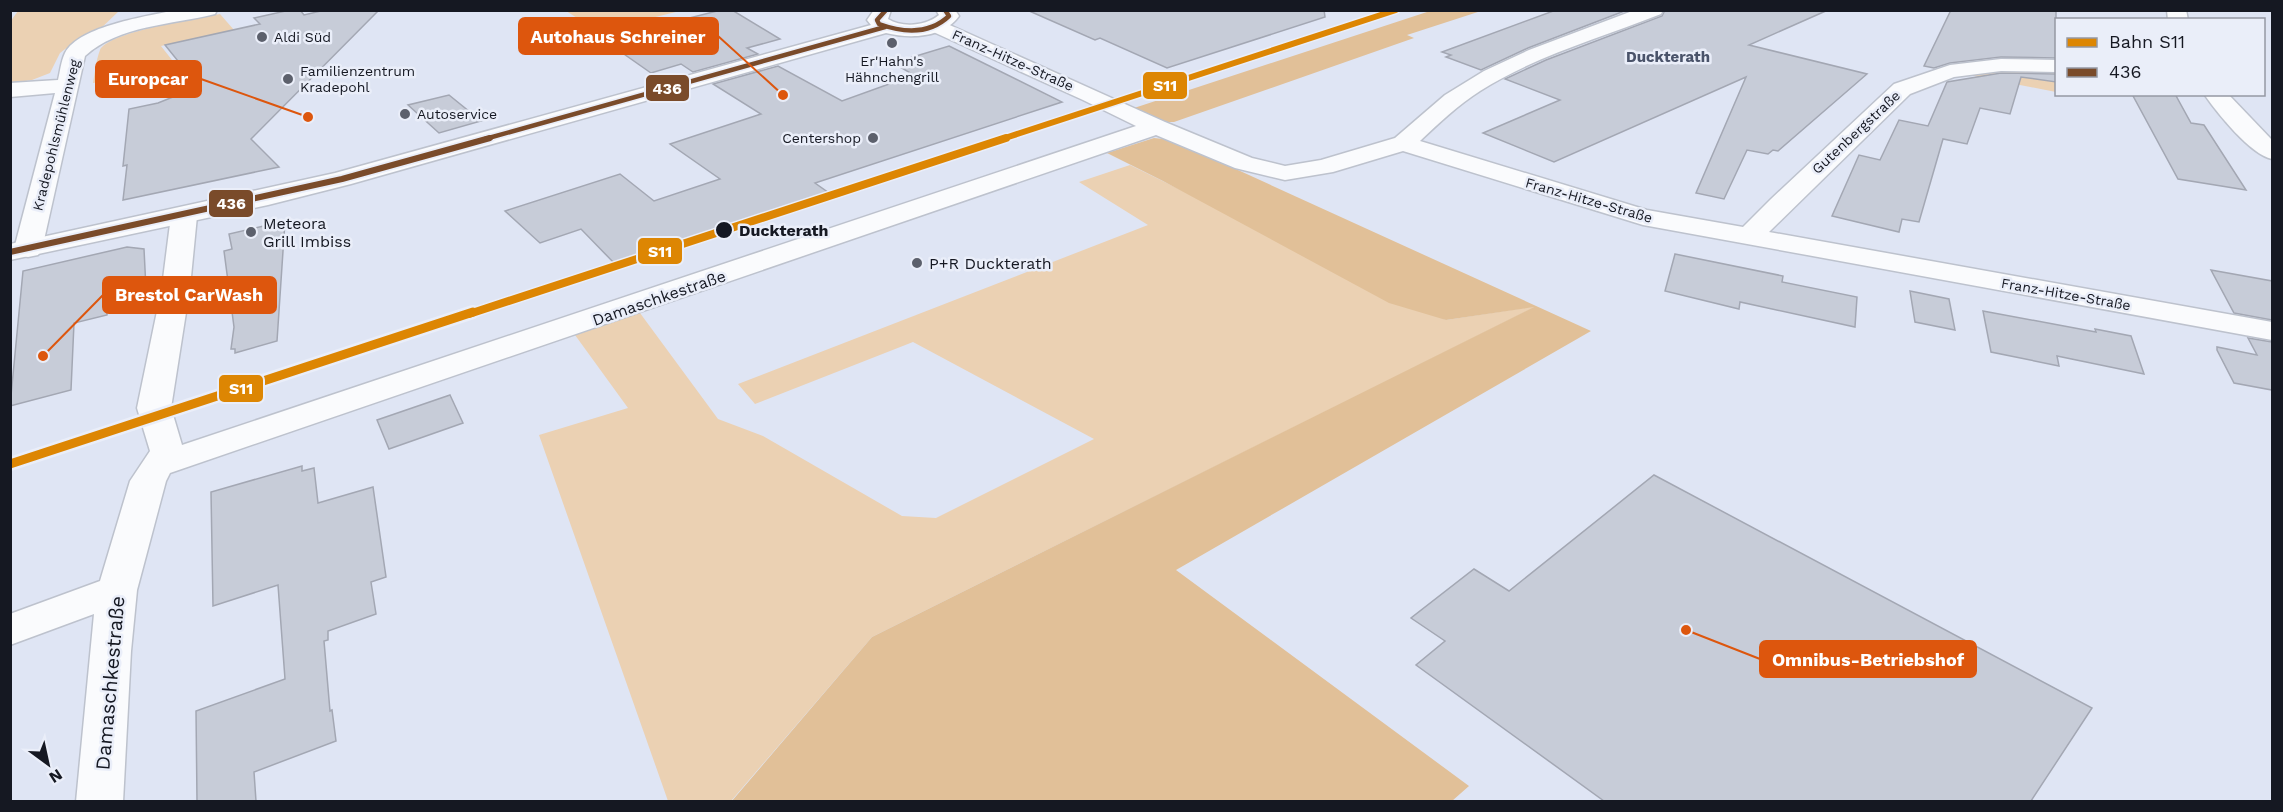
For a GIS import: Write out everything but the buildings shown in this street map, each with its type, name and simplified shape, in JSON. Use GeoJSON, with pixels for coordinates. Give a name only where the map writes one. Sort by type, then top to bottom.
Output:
{"type":"FeatureCollection","features":[{"type":"Feature","properties":{"kind":"street","name":"Kradepohlsmühlenweg"},"geometry":{"type":"LineString","coordinates":[[19,251],[75,54],[82,45],[108,33],[208,10]]}},
{"type":"Feature","properties":{"kind":"street"},"geometry":{"type":"LineString","coordinates":[[1403,144],[1431,118],[1470,88],[1498,72],[1654,10]]}},
{"type":"Feature","properties":{"kind":"street"},"geometry":{"type":"LineString","coordinates":[[19,251],[342,179],[886,19],[915,30],[941,18]]}},
{"type":"Feature","properties":{"kind":"street","name":"Franz-Hitze-Straße"},"geometry":{"type":"LineString","coordinates":[[941,18],[1122,112],[1244,163],[1284,173],[1324,167],[1403,144],[1643,217],[2272,331]]}},
{"type":"Feature","properties":{"kind":"street","name":"Gutenbergstraße"},"geometry":{"type":"LineString","coordinates":[[1749,237],[1780,204],[1902,89],[1950,71],[2001,65],[2055,66]]}},
{"type":"Feature","properties":{"kind":"street"},"geometry":{"type":"LineString","coordinates":[[10,90],[67,86]]}},
{"type":"Feature","properties":{"kind":"street"},"geometry":{"type":"LineString","coordinates":[[2217,96],[2254,137],[2272,152]]}},
{"type":"Feature","properties":{"kind":"street","name":"Damaschkestraße"},"geometry":{"type":"LineString","coordinates":[[160,465],[1157,127]]}},
{"type":"Feature","properties":{"kind":"street","name":"Damaschkestraße"},"geometry":{"type":"LineString","coordinates":[[99,801],[117,590],[148,481],[167,451],[154,408],[176,287],[184,216]]}},
{"type":"Feature","properties":{"kind":"street"},"geometry":{"type":"LineString","coordinates":[[10,630],[117,590]]}},
{"type":"Feature","properties":{"kind":"shaded area"},"geometry":{"type":"Polygon","coordinates":[[[18,11],[119,11],[97,32],[73,43],[60,53],[50,73],[32,80],[11,83],[10,22],[18,11]]]}},
{"type":"Feature","properties":{"kind":"shaded area"},"geometry":{"type":"Polygon","coordinates":[[[566,11],[680,11],[598,31],[566,11]]]}},
{"type":"Feature","properties":{"kind":"shaded area"},"geometry":{"type":"Polygon","coordinates":[[[1430,11],[1481,11],[1407,35],[1414,38],[1174,122],[1157,122],[1128,110],[1430,11]]]}},
{"type":"Feature","properties":{"kind":"shaded area"},"geometry":{"type":"Polygon","coordinates":[[[220,14],[234,30],[161,46],[179,69],[93,83],[100,50],[107,43],[119,37],[174,22],[220,14]]]}},
{"type":"Feature","properties":{"kind":"shaded area"},"geometry":{"type":"Polygon","coordinates":[[[2055,70],[2055,92],[1969,75],[2055,70]]]}},
{"type":"Feature","properties":{"kind":"shaded area"},"geometry":{"type":"Polygon","coordinates":[[[1154,138],[1172,140],[1591,331],[1176,570],[1469,786],[1452,801],[731,802],[872,637],[1534,307],[1446,320],[1389,303],[1107,153],[1154,138]]]}},
{"type":"Feature","properties":{"kind":"shaded area"},"geometry":{"type":"Polygon","coordinates":[[[1130,165],[1446,320],[1537,306],[872,637],[731,801],[668,801],[539,435],[628,408],[575,335],[640,313],[718,419],[763,436],[902,516],[936,518],[1094,439],[913,342],[755,404],[738,384],[1148,225],[1079,182],[1130,165]]]}},
{"type":"Feature","properties":{"kind":"rail line","name":"S11"},"geometry":{"type":"LineString","coordinates":[[10,464],[1396,10]]}},
{"type":"Feature","properties":{"kind":"transit line","name":"436"},"geometry":{"type":"LineString","coordinates":[[886,10],[877,20],[879,24],[906,31],[934,27],[949,16],[945,10]]}},
{"type":"Feature","properties":{"kind":"transit line","name":"436"},"geometry":{"type":"LineString","coordinates":[[10,252],[342,179],[885,27]]}},
{"type":"Feature","properties":{"kind":"place","name":"Aldi Süd"},"geometry":{"type":"Point","coordinates":[262,37]}},
{"type":"Feature","properties":{"kind":"place","name":"Er'Hahn's Hähnchengrill"},"geometry":{"type":"Point","coordinates":[892,43]}},
{"type":"Feature","properties":{"kind":"place","name":"Familienzentrum Kradepohl"},"geometry":{"type":"Point","coordinates":[288,79]}},
{"type":"Feature","properties":{"kind":"place","name":"Autohaus Schreiner"},"geometry":{"type":"Point","coordinates":[783,95]}},
{"type":"Feature","properties":{"kind":"place","name":"Autoservice"},"geometry":{"type":"Point","coordinates":[405,114]}},
{"type":"Feature","properties":{"kind":"place","name":"Europcar"},"geometry":{"type":"Point","coordinates":[308,117]}},
{"type":"Feature","properties":{"kind":"place","name":"Centershop"},"geometry":{"type":"Point","coordinates":[873,138]}},
{"type":"Feature","properties":{"kind":"place","name":"Duckterath"},"geometry":{"type":"Point","coordinates":[724,230]}},
{"type":"Feature","properties":{"kind":"place","name":"Meteora Grill Imbiss"},"geometry":{"type":"Point","coordinates":[251,232]}},
{"type":"Feature","properties":{"kind":"place","name":"P+R Duckterath"},"geometry":{"type":"Point","coordinates":[917,263]}},
{"type":"Feature","properties":{"kind":"place","name":"Brestol CarWash"},"geometry":{"type":"Point","coordinates":[43,356]}},
{"type":"Feature","properties":{"kind":"place","name":"Omnibus-Betriebshof"},"geometry":{"type":"Point","coordinates":[1686,630]}},
{"type":"Feature","properties":{"kind":"district","name":"Duckterath"},"geometry":{"type":"Point","coordinates":[1668,57]}}]}
